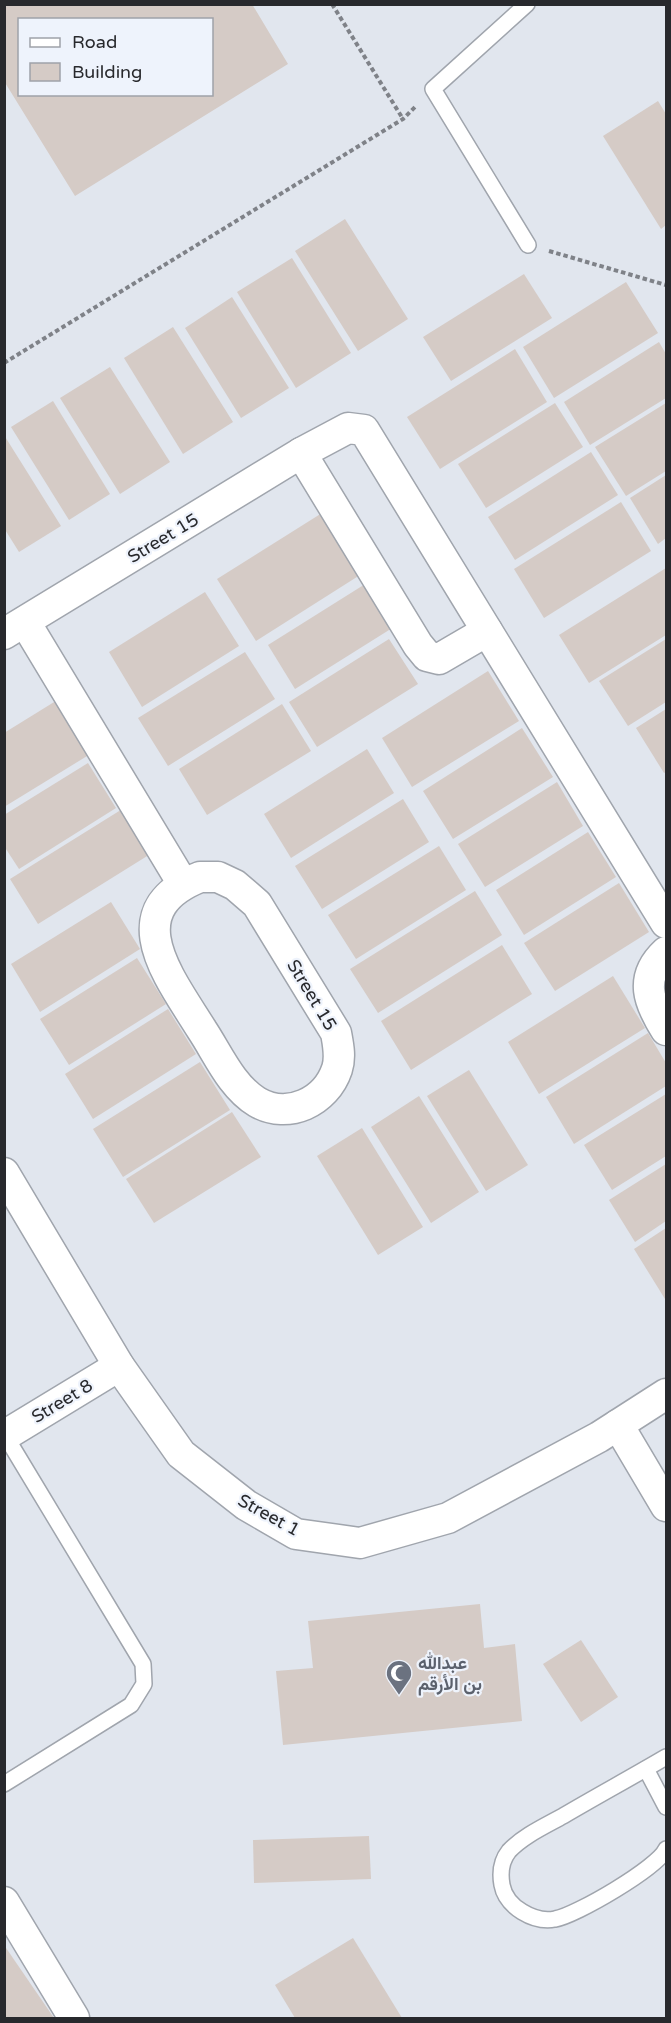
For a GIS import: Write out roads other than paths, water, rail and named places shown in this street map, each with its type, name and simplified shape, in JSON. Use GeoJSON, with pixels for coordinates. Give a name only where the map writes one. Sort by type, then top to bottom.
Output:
{"type":"FeatureCollection","features":[{"type":"Feature","properties":{"kind":"street","name":"Street 15"},"geometry":{"type":"LineString","coordinates":[[183,884],[15,628],[301,453],[348,428],[364,430],[666,923]]}},
{"type":"Feature","properties":{"kind":"street"},"geometry":{"type":"LineString","coordinates":[[301,453],[417,645],[427,656],[439,659],[487,631]]}},
{"type":"Feature","properties":{"kind":"street","name":"Street 15"},"geometry":{"type":"LineString","coordinates":[[200,877],[218,877],[235,885],[257,904],[336,1033],[339,1052],[338,1067],[330,1085],[314,1100],[294,1110],[276,1110],[257,1102],[238,1087],[162,966],[154,936],[156,916],[166,897],[183,884],[200,877]]}},
{"type":"Feature","properties":{"kind":"street"},"geometry":{"type":"LineString","coordinates":[[666,952],[653,970],[647,987],[652,1008],[666,1030]]}},
{"type":"Feature","properties":{"kind":"street","name":"Street 1"},"geometry":{"type":"LineString","coordinates":[[4,1173],[119,1366],[181,1454],[246,1505],[296,1534],[360,1543],[448,1518],[618,1425],[666,1394]]}},
{"type":"Feature","properties":{"kind":"street","name":"Street 8"},"geometry":{"type":"LineString","coordinates":[[5,1435],[119,1366]]}},
{"type":"Feature","properties":{"kind":"street"},"geometry":{"type":"LineString","coordinates":[[618,1425],[666,1506]]}},
{"type":"Feature","properties":{"kind":"street"},"geometry":{"type":"LineString","coordinates":[[4,1902],[74,2019]]}},
{"type":"Feature","properties":{"kind":"lane"},"geometry":{"type":"LineString","coordinates":[[527,4],[433,89],[528,244]]}},
{"type":"Feature","properties":{"kind":"lane"},"geometry":{"type":"LineString","coordinates":[[4,1784],[131,1705],[144,1684],[142,1664],[5,1435]]}},
{"type":"Feature","properties":{"kind":"lane"},"geometry":{"type":"LineString","coordinates":[[666,1757],[531,1834],[508,1852],[500,1872],[504,1892],[515,1908],[532,1916],[554,1920],[571,1914],[652,1866],[666,1849]]}},
{"type":"Feature","properties":{"kind":"lane"},"geometry":{"type":"LineString","coordinates":[[646,1768],[666,1807]]}},
{"type":"Feature","properties":{"kind":"place","name":"عبدالله بن الأرقم"},"geometry":{"type":"Point","coordinates":[399,1696]}}]}
